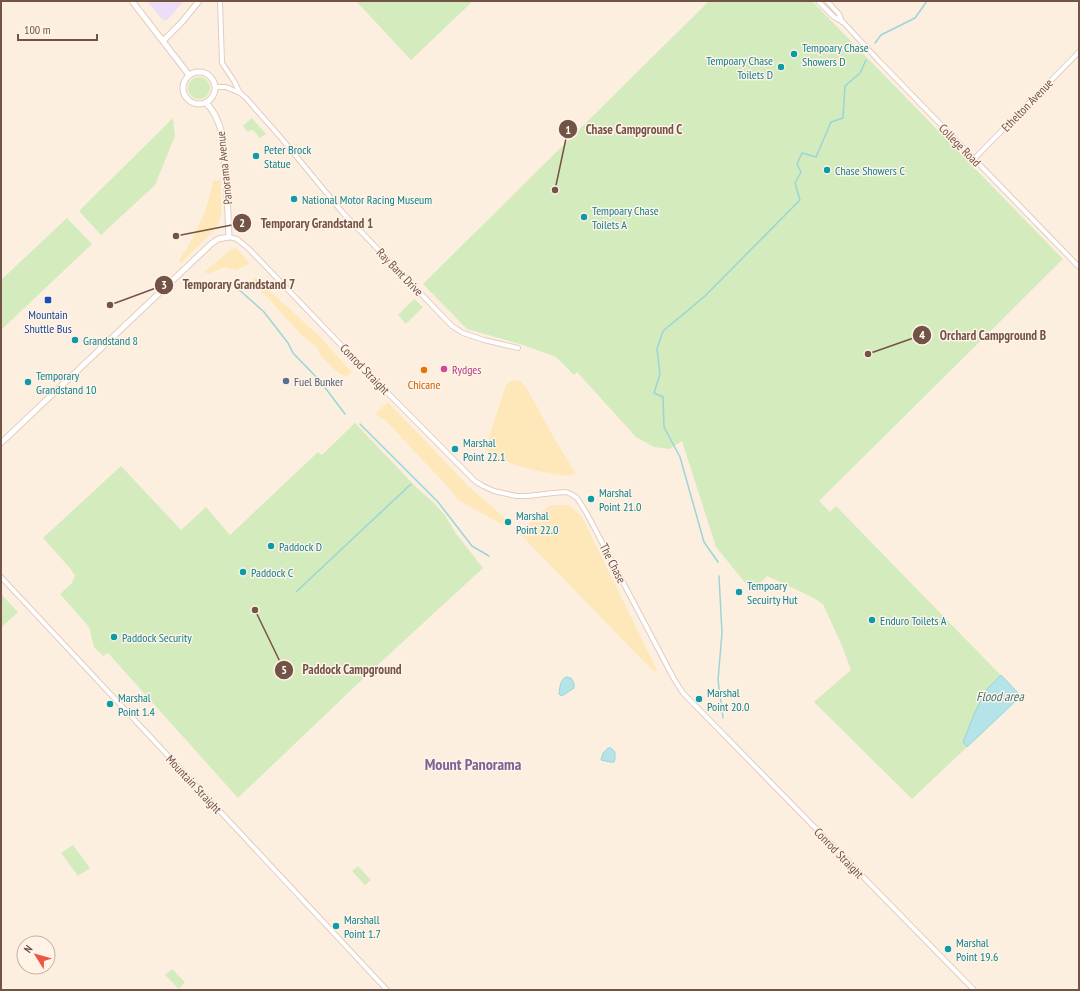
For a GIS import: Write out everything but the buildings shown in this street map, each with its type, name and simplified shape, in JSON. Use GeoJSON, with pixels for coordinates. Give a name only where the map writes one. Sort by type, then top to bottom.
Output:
{"type":"FeatureCollection","features":[{"type":"Feature","properties":{"kind":"street"},"geometry":{"type":"LineString","coordinates":[[132,1],[189,75]]}},
{"type":"Feature","properties":{"kind":"street"},"geometry":{"type":"LineString","coordinates":[[163,41],[182,22],[199,1]]}},
{"type":"Feature","properties":{"kind":"street","name":"Ray Bant Drive"},"geometry":{"type":"LineString","coordinates":[[220,1],[222,64],[234,81],[240,93]]}},
{"type":"Feature","properties":{"kind":"street","name":"College Road"},"geometry":{"type":"LineString","coordinates":[[818,1],[834,18],[843,22]]}},
{"type":"Feature","properties":{"kind":"street","name":"College Road"},"geometry":{"type":"LineString","coordinates":[[827,1],[839,14],[843,22],[880,62],[1079,267]]}},
{"type":"Feature","properties":{"kind":"street","name":"Ethelton Avenue"},"geometry":{"type":"LineString","coordinates":[[974,159],[1079,52]]}},
{"type":"Feature","properties":{"kind":"street"},"geometry":{"type":"LineString","coordinates":[[204,72],[212,78],[216,87],[215,92],[206,103],[193,104],[185,97],[183,93],[183,83],[189,75],[204,72]]}},
{"type":"Feature","properties":{"kind":"street","name":"Ray Bant Drive"},"geometry":{"type":"LineString","coordinates":[[216,87],[226,87],[240,93],[252,104],[343,213],[452,326],[470,336],[518,348]]}},
{"type":"Feature","properties":{"kind":"street","name":"Panorama Avenue"},"geometry":{"type":"LineString","coordinates":[[206,103],[210,106],[222,132],[229,236]]}},
{"type":"Feature","properties":{"kind":"street"},"geometry":{"type":"LineString","coordinates":[[1,443],[211,244],[218,239],[229,236]]}},
{"type":"Feature","properties":{"kind":"street","name":"Conrod Straight"},"geometry":{"type":"LineString","coordinates":[[229,236],[237,239],[255,256],[475,481]]}},
{"type":"Feature","properties":{"kind":"street","name":"The Chase"},"geometry":{"type":"LineString","coordinates":[[475,481],[494,491],[508,495],[523,496],[561,492],[571,494],[577,498],[586,512],[674,679],[683,693],[705,717]]}},
{"type":"Feature","properties":{"kind":"street","name":"Mountain Straight"},"geometry":{"type":"LineString","coordinates":[[1,577],[387,990]]}},
{"type":"Feature","properties":{"kind":"street","name":"Conrod Straight"},"geometry":{"type":"LineString","coordinates":[[705,717],[974,990]]}},
{"type":"Feature","properties":{"kind":"shaded area"},"geometry":{"type":"Polygon","coordinates":[[[147,1],[184,1],[166,21],[162,19],[147,1]]]}},
{"type":"Feature","properties":{"kind":"green space"},"geometry":{"type":"Polygon","coordinates":[[[356,1],[473,1],[411,60],[356,1]]]}},
{"type":"Feature","properties":{"kind":"green space"},"geometry":{"type":"Polygon","coordinates":[[[709,1],[812,1],[1063,259],[819,501],[830,512],[836,506],[1021,696],[912,799],[814,702],[851,670],[823,604],[812,597],[767,576],[752,591],[716,547],[682,441],[670,449],[654,447],[636,437],[577,372],[574,375],[556,357],[523,345],[467,329],[423,284],[709,1]]]}},
{"type":"Feature","properties":{"kind":"green space"},"geometry":{"type":"Polygon","coordinates":[[[199,77],[207,80],[210,88],[207,96],[199,99],[191,96],[188,88],[191,80],[199,77]]]}},
{"type":"Feature","properties":{"kind":"green space"},"geometry":{"type":"Polygon","coordinates":[[[173,118],[175,136],[155,185],[101,235],[79,211],[173,118]]]}},
{"type":"Feature","properties":{"kind":"green space"},"geometry":{"type":"Polygon","coordinates":[[[252,118],[266,134],[260,138],[253,130],[247,131],[243,126],[252,118]]]}},
{"type":"Feature","properties":{"kind":"green space"},"geometry":{"type":"Polygon","coordinates":[[[67,218],[92,244],[1,330],[1,280],[67,218]]]}},
{"type":"Feature","properties":{"kind":"green space"},"geometry":{"type":"Polygon","coordinates":[[[414,299],[423,307],[406,324],[398,315],[414,299]]]}},
{"type":"Feature","properties":{"kind":"green space"},"geometry":{"type":"Polygon","coordinates":[[[355,423],[444,514],[457,535],[483,568],[369,673],[238,798],[108,653],[103,656],[94,647],[89,627],[60,594],[72,583],[75,575],[43,538],[121,466],[181,530],[206,507],[230,535],[318,452],[322,455],[355,423]]]}},
{"type":"Feature","properties":{"kind":"green space"},"geometry":{"type":"Polygon","coordinates":[[[1,594],[18,612],[1,628],[1,594]]]}},
{"type":"Feature","properties":{"kind":"green space"},"geometry":{"type":"Polygon","coordinates":[[[73,845],[90,868],[78,876],[61,853],[73,845]]]}},
{"type":"Feature","properties":{"kind":"green space"},"geometry":{"type":"Polygon","coordinates":[[[358,866],[371,880],[365,885],[352,871],[358,866]]]}},
{"type":"Feature","properties":{"kind":"green space"},"geometry":{"type":"Polygon","coordinates":[[[172,969],[185,982],[179,989],[165,975],[172,969]]]}},
{"type":"Feature","properties":{"kind":"sand"},"geometry":{"type":"Polygon","coordinates":[[[221,180],[221,215],[219,222],[216,228],[181,263],[179,260],[191,242],[204,213],[213,181],[221,180]]]}},
{"type":"Feature","properties":{"kind":"sand"},"geometry":{"type":"Polygon","coordinates":[[[235,248],[249,263],[247,265],[236,270],[224,267],[209,274],[204,272],[229,251],[235,248]]]}},
{"type":"Feature","properties":{"kind":"sand"},"geometry":{"type":"Polygon","coordinates":[[[255,277],[320,337],[352,372],[346,376],[340,374],[333,368],[321,356],[316,346],[302,336],[268,298],[251,282],[255,277]]]}},
{"type":"Feature","properties":{"kind":"sand"},"geometry":{"type":"Polygon","coordinates":[[[512,380],[520,381],[526,387],[576,474],[565,476],[537,471],[512,464],[493,455],[485,449],[506,385],[512,380]]]}},
{"type":"Feature","properties":{"kind":"sand"},"geometry":{"type":"Polygon","coordinates":[[[388,402],[473,491],[493,507],[507,521],[503,525],[458,500],[449,488],[386,421],[375,414],[388,402]]]}},
{"type":"Feature","properties":{"kind":"sand"},"geometry":{"type":"Polygon","coordinates":[[[569,505],[581,515],[657,670],[654,672],[519,533],[549,506],[569,505]]]}},
{"type":"Feature","properties":{"kind":"water","name":"Flood area"},"geometry":{"type":"Polygon","coordinates":[[[1001,675],[1021,696],[967,747],[963,742],[975,712],[987,689],[1001,675]]]}},
{"type":"Feature","properties":{"kind":"water"},"geometry":{"type":"Polygon","coordinates":[[[566,677],[571,678],[574,683],[574,688],[561,696],[559,694],[561,684],[566,677]]]}},
{"type":"Feature","properties":{"kind":"water"},"geometry":{"type":"Polygon","coordinates":[[[608,748],[611,748],[615,752],[614,762],[601,760],[603,753],[608,748]]]}},
{"type":"Feature","properties":{"kind":"waterway"},"geometry":{"type":"LineString","coordinates":[[875,43],[881,35],[915,18],[927,1]]}},
{"type":"Feature","properties":{"kind":"waterway"},"geometry":{"type":"LineString","coordinates":[[718,562],[704,542],[680,457],[664,427],[663,397],[654,393],[660,374],[657,349],[663,331],[705,296],[800,200],[795,183],[801,172],[797,164],[802,153],[816,157],[831,122],[843,118],[845,86],[860,73],[866,60]]}},
{"type":"Feature","properties":{"kind":"waterway"},"geometry":{"type":"LineString","coordinates":[[236,287],[264,312],[288,343],[293,353],[320,381],[345,414]]}},
{"type":"Feature","properties":{"kind":"waterway"},"geometry":{"type":"LineString","coordinates":[[360,424],[438,502],[472,546],[489,556]]}},
{"type":"Feature","properties":{"kind":"waterway"},"geometry":{"type":"LineString","coordinates":[[296,592],[411,484]]}},
{"type":"Feature","properties":{"kind":"waterway"},"geometry":{"type":"LineString","coordinates":[[719,576],[722,633],[718,680],[723,718]]}},
{"type":"Feature","properties":{"kind":"place","name":"Tempoary Chase Showers D"},"geometry":{"type":"Point","coordinates":[794,54]}},
{"type":"Feature","properties":{"kind":"place","name":"Tempoary Chase Toilets D"},"geometry":{"type":"Point","coordinates":[781,67]}},
{"type":"Feature","properties":{"kind":"place","name":"Peter Brock Statue"},"geometry":{"type":"Point","coordinates":[256,156]}},
{"type":"Feature","properties":{"kind":"place","name":"Chase Showers C"},"geometry":{"type":"Point","coordinates":[827,170]}},
{"type":"Feature","properties":{"kind":"place","name":"Chase Campground C"},"geometry":{"type":"Point","coordinates":[555,190]}},
{"type":"Feature","properties":{"kind":"place","name":"National Motor Racing Museum"},"geometry":{"type":"Point","coordinates":[294,199]}},
{"type":"Feature","properties":{"kind":"place","name":"Tempoary Chase Toilets A"},"geometry":{"type":"Point","coordinates":[584,217]}},
{"type":"Feature","properties":{"kind":"place","name":"Temporary Grandstand 1"},"geometry":{"type":"Point","coordinates":[176,236]}},
{"type":"Feature","properties":{"kind":"place","name":"Mountain Shuttle Bus"},"geometry":{"type":"Point","coordinates":[48,300]}},
{"type":"Feature","properties":{"kind":"place","name":"Temporary Grandstand 7"},"geometry":{"type":"Point","coordinates":[110,305]}},
{"type":"Feature","properties":{"kind":"place","name":"Grandstand 8"},"geometry":{"type":"Point","coordinates":[75,340]}},
{"type":"Feature","properties":{"kind":"place","name":"Orchard Campground B"},"geometry":{"type":"Point","coordinates":[868,354]}},
{"type":"Feature","properties":{"kind":"place","name":"Rydges"},"geometry":{"type":"Point","coordinates":[444,369]}},
{"type":"Feature","properties":{"kind":"place","name":"Chicane"},"geometry":{"type":"Point","coordinates":[424,370]}},
{"type":"Feature","properties":{"kind":"place","name":"Fuel Bunker"},"geometry":{"type":"Point","coordinates":[286,381]}},
{"type":"Feature","properties":{"kind":"place","name":"Temporary Grandstand 10"},"geometry":{"type":"Point","coordinates":[28,382]}},
{"type":"Feature","properties":{"kind":"place","name":"Marshal Point 22.1"},"geometry":{"type":"Point","coordinates":[455,449]}},
{"type":"Feature","properties":{"kind":"place","name":"Marshal Point 21.0"},"geometry":{"type":"Point","coordinates":[591,499]}},
{"type":"Feature","properties":{"kind":"place","name":"Marshal Point 22.0"},"geometry":{"type":"Point","coordinates":[508,522]}},
{"type":"Feature","properties":{"kind":"place","name":"Paddock D"},"geometry":{"type":"Point","coordinates":[271,546]}},
{"type":"Feature","properties":{"kind":"place","name":"Paddock C"},"geometry":{"type":"Point","coordinates":[243,572]}},
{"type":"Feature","properties":{"kind":"place","name":"Tempoary Secuirty Hut"},"geometry":{"type":"Point","coordinates":[739,592]}},
{"type":"Feature","properties":{"kind":"place","name":"Paddock Campground"},"geometry":{"type":"Point","coordinates":[255,610]}},
{"type":"Feature","properties":{"kind":"place","name":"Enduro Toilets A"},"geometry":{"type":"Point","coordinates":[872,620]}},
{"type":"Feature","properties":{"kind":"place","name":"Paddock Security"},"geometry":{"type":"Point","coordinates":[114,637]}},
{"type":"Feature","properties":{"kind":"place","name":"Marshal Point 20.0"},"geometry":{"type":"Point","coordinates":[699,699]}},
{"type":"Feature","properties":{"kind":"place","name":"Marshal Point 1.4"},"geometry":{"type":"Point","coordinates":[110,704]}},
{"type":"Feature","properties":{"kind":"place","name":"Marshall Point 1.7"},"geometry":{"type":"Point","coordinates":[336,926]}},
{"type":"Feature","properties":{"kind":"place","name":"Marshal Point 19.6"},"geometry":{"type":"Point","coordinates":[948,949]}},
{"type":"Feature","properties":{"kind":"district","name":"Mount Panorama"},"geometry":{"type":"Point","coordinates":[473,764]}}]}
